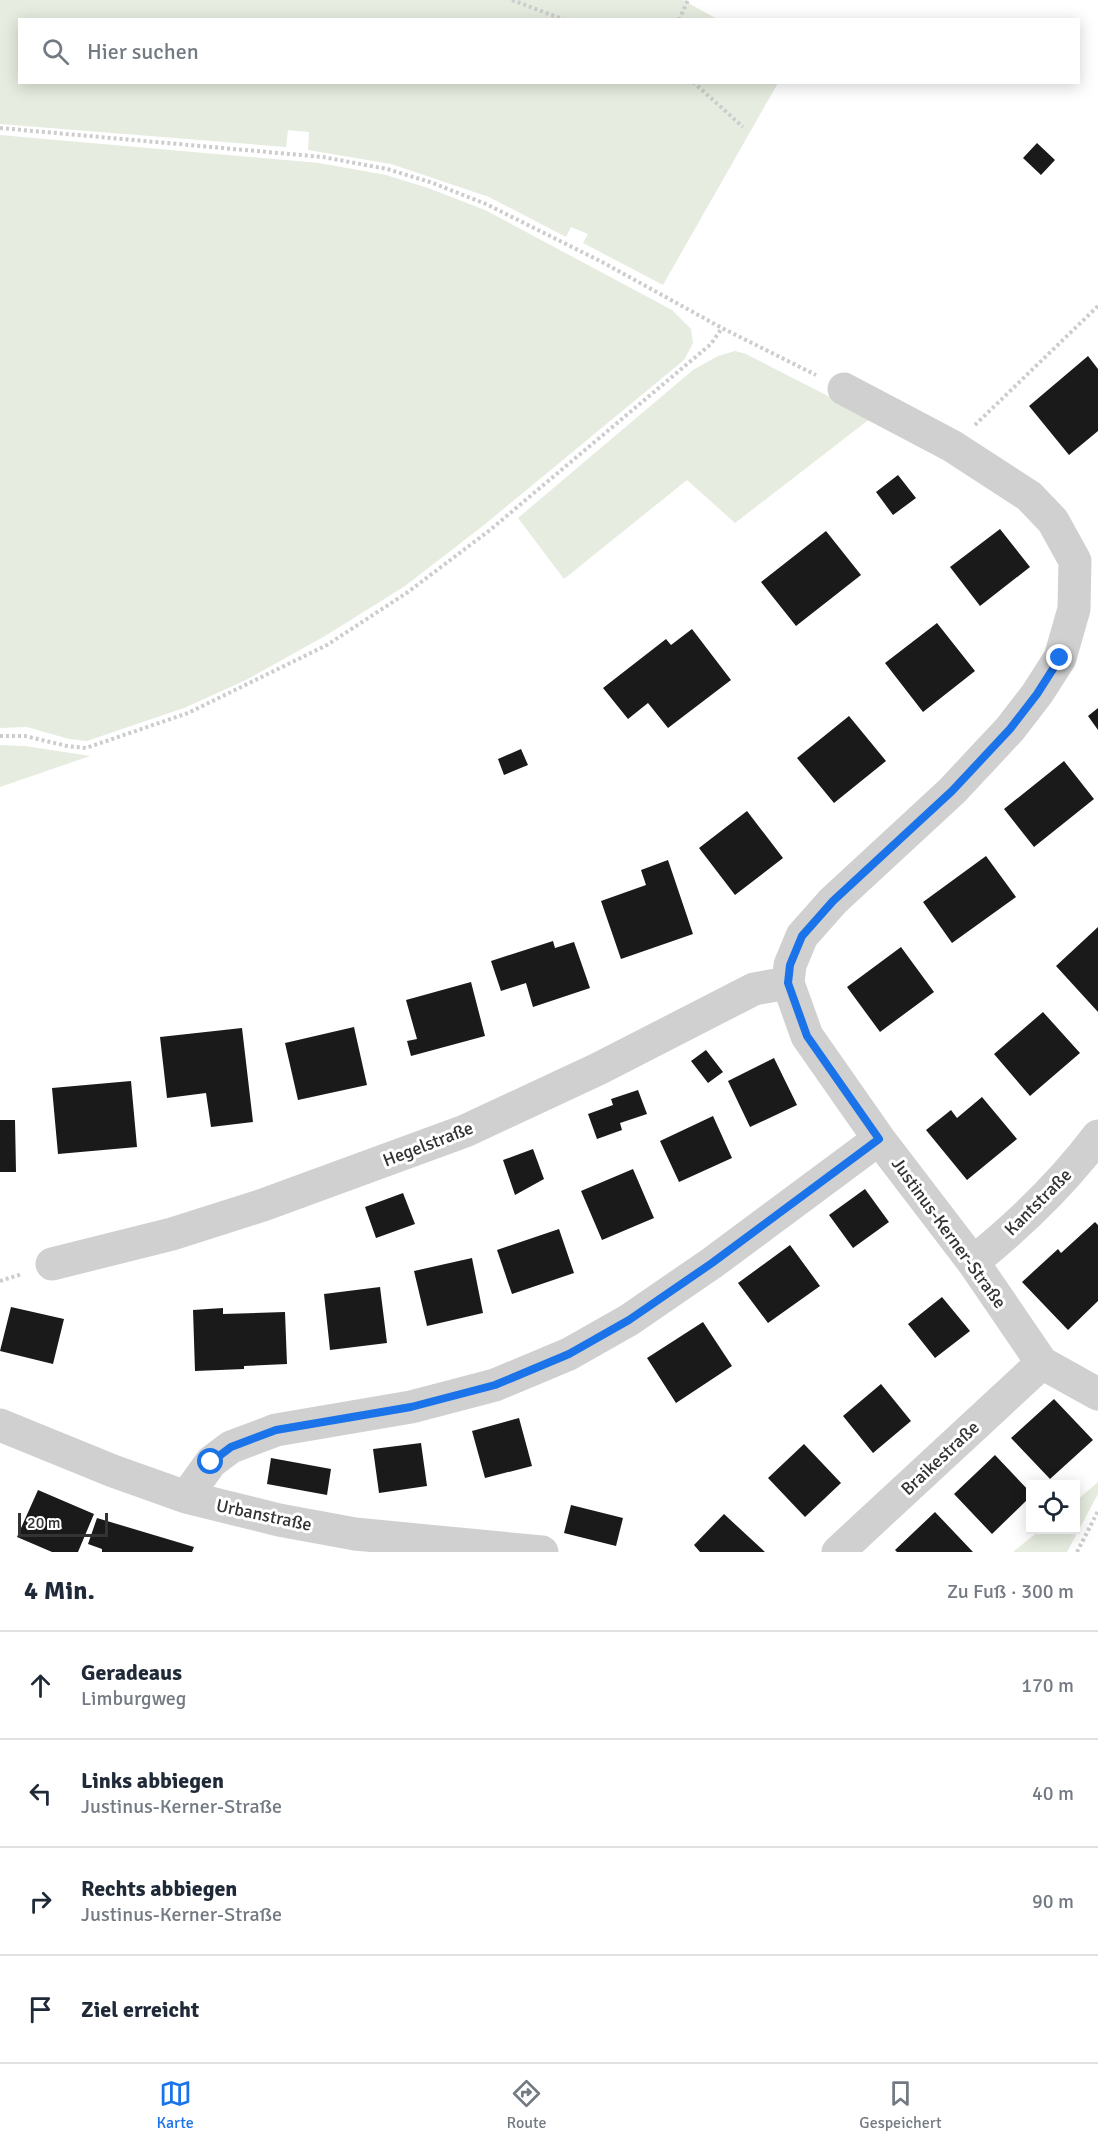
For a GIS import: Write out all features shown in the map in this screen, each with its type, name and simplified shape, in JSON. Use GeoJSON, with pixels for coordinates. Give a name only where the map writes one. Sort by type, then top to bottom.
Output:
{"type":"FeatureCollection","features":[{"type":"Feature","properties":{"kind":"street"},"geometry":{"type":"LineString","coordinates":[[788,983],[790,965],[802,936],[833,901],[952,791],[1003,736],[1037,694],[1060,658],[1074,609],[1075,561],[1053,520],[1029,496],[952,446],[844,389]]}},
{"type":"Feature","properties":{"kind":"street","name":"Justinus-Kerner-Straße"},"geometry":{"type":"LineString","coordinates":[[788,983],[807,1036],[879,1139],[973,1262],[1042,1363],[1098,1394]]}},
{"type":"Feature","properties":{"kind":"street","name":"Hegelstraße"},"geometry":{"type":"LineString","coordinates":[[52,1264],[172,1234],[243,1212],[465,1131],[598,1069],[754,989],[788,983]]}},
{"type":"Feature","properties":{"kind":"street","name":"Kantstraße"},"geometry":{"type":"LineString","coordinates":[[973,1262],[1017,1226],[1098,1136]]}},
{"type":"Feature","properties":{"kind":"street"},"geometry":{"type":"LineString","coordinates":[[186,1497],[211,1462],[231,1447],[276,1430],[411,1407],[495,1385],[569,1354],[629,1320],[712,1263],[879,1139]]}},
{"type":"Feature","properties":{"kind":"street","name":"Braikestraße"},"geometry":{"type":"LineString","coordinates":[[838,1552],[1042,1363]]}},
{"type":"Feature","properties":{"kind":"street","name":"Urbanstraße"},"geometry":{"type":"LineString","coordinates":[[0,1425],[113,1471],[186,1497],[279,1520],[356,1534],[542,1552]]}},
{"type":"Feature","properties":{"kind":"path"},"geometry":{"type":"LineString","coordinates":[[512,0],[560,18]]}},
{"type":"Feature","properties":{"kind":"path"},"geometry":{"type":"LineString","coordinates":[[680,18],[688,0]]}},
{"type":"Feature","properties":{"kind":"path"},"geometry":{"type":"LineString","coordinates":[[695,84],[743,127]]}},
{"type":"Feature","properties":{"kind":"path"},"geometry":{"type":"LineString","coordinates":[[0,128],[323,157],[387,169],[430,182],[486,204],[630,277],[722,328],[844,389]]}},
{"type":"Feature","properties":{"kind":"path"},"geometry":{"type":"LineString","coordinates":[[952,446],[1098,306]]}},
{"type":"Feature","properties":{"kind":"path"},"geometry":{"type":"LineString","coordinates":[[0,736],[25,736],[86,748],[188,713],[327,645],[408,592],[490,530],[711,344],[722,328]]}},
{"type":"Feature","properties":{"kind":"path"},"geometry":{"type":"LineString","coordinates":[[1077,1552],[1098,1511]]}},
{"type":"Feature","properties":{"kind":"shaded area"},"geometry":{"type":"Polygon","coordinates":[[[0,0],[683,0],[715,18],[18,18],[18,84],[777,84],[663,285],[583,243],[588,234],[571,227],[566,237],[489,197],[391,164],[308,150],[309,132],[288,130],[286,147],[0,124],[0,0]]]}},
{"type":"Feature","properties":{"kind":"shaded area"},"geometry":{"type":"Polygon","coordinates":[[[0,135],[319,163],[386,175],[485,210],[672,310],[691,329],[693,343],[684,360],[484,525],[405,586],[325,636],[246,680],[184,708],[87,741],[69,739],[27,727],[0,728],[0,135]]]}},
{"type":"Feature","properties":{"kind":"shaded area"},"geometry":{"type":"Polygon","coordinates":[[[735,351],[746,354],[871,418],[735,523],[687,480],[564,579],[518,518],[693,370],[718,356],[735,351]]]}},
{"type":"Feature","properties":{"kind":"shaded area"},"geometry":{"type":"Polygon","coordinates":[[[0,745],[25,746],[90,756],[0,787],[0,745]]]}},
{"type":"Feature","properties":{"kind":"shaded area"},"geometry":{"type":"Polygon","coordinates":[[[1098,1482],[1098,1494],[1080,1528],[1080,1498],[1098,1482]]]}},
{"type":"Feature","properties":{"kind":"shaded area"},"geometry":{"type":"Polygon","coordinates":[[[1035,1534],[1077,1534],[1067,1552],[1013,1552],[1035,1534]]]}},
{"type":"Feature","properties":{"kind":"building"},"geometry":{"type":"Polygon","coordinates":[[[1037,143],[1055,160],[1041,175],[1023,158],[1037,143]]]}},
{"type":"Feature","properties":{"kind":"building"},"geometry":{"type":"Polygon","coordinates":[[[1088,356],[1098,369],[1098,431],[1069,455],[1029,406],[1088,356]]]}},
{"type":"Feature","properties":{"kind":"building"},"geometry":{"type":"Polygon","coordinates":[[[898,475],[916,498],[893,515],[876,492],[898,475]]]}},
{"type":"Feature","properties":{"kind":"building"},"geometry":{"type":"Polygon","coordinates":[[[1000,529],[1030,567],[980,606],[950,567],[1000,529]]]}},
{"type":"Feature","properties":{"kind":"building"},"geometry":{"type":"Polygon","coordinates":[[[826,531],[861,575],[796,626],[761,582],[826,531]]]}},
{"type":"Feature","properties":{"kind":"building"},"geometry":{"type":"Polygon","coordinates":[[[937,623],[975,671],[923,712],[885,663],[937,623]]]}},
{"type":"Feature","properties":{"kind":"building"},"geometry":{"type":"Polygon","coordinates":[[[692,629],[731,680],[668,728],[648,703],[628,719],[603,688],[666,639],[671,645],[692,629]]]}},
{"type":"Feature","properties":{"kind":"building"},"geometry":{"type":"Polygon","coordinates":[[[1098,708],[1098,730],[1088,716],[1098,708]]]}},
{"type":"Feature","properties":{"kind":"building"},"geometry":{"type":"Polygon","coordinates":[[[849,716],[886,761],[834,803],[797,758],[849,716]]]}},
{"type":"Feature","properties":{"kind":"building"},"geometry":{"type":"Polygon","coordinates":[[[521,749],[528,765],[504,775],[498,759],[521,749]]]}},
{"type":"Feature","properties":{"kind":"building"},"geometry":{"type":"Polygon","coordinates":[[[1064,761],[1094,799],[1034,847],[1004,809],[1064,761]]]}},
{"type":"Feature","properties":{"kind":"building"},"geometry":{"type":"Polygon","coordinates":[[[747,811],[783,858],[735,895],[699,848],[747,811]]]}},
{"type":"Feature","properties":{"kind":"building"},"geometry":{"type":"Polygon","coordinates":[[[986,856],[1016,897],[952,943],[923,902],[986,856]]]}},
{"type":"Feature","properties":{"kind":"building"},"geometry":{"type":"Polygon","coordinates":[[[668,860],[693,934],[621,959],[601,901],[646,885],[641,870],[668,860]]]}},
{"type":"Feature","properties":{"kind":"building"},"geometry":{"type":"Polygon","coordinates":[[[1098,927],[1098,1012],[1056,966],[1098,927]]]}},
{"type":"Feature","properties":{"kind":"building"},"geometry":{"type":"Polygon","coordinates":[[[553,941],[555,948],[574,942],[590,988],[533,1007],[526,983],[501,991],[491,961],[553,941]]]}},
{"type":"Feature","properties":{"kind":"building"},"geometry":{"type":"Polygon","coordinates":[[[901,947],[934,992],[880,1032],[847,987],[901,947]]]}},
{"type":"Feature","properties":{"kind":"building"},"geometry":{"type":"Polygon","coordinates":[[[471,982],[485,1036],[411,1056],[407,1041],[417,1039],[406,1000],[471,982]]]}},
{"type":"Feature","properties":{"kind":"building"},"geometry":{"type":"Polygon","coordinates":[[[1043,1012],[1080,1053],[1030,1096],[994,1054],[1043,1012]]]}},
{"type":"Feature","properties":{"kind":"building"},"geometry":{"type":"Polygon","coordinates":[[[354,1027],[367,1085],[298,1100],[285,1043],[354,1027]]]}},
{"type":"Feature","properties":{"kind":"building"},"geometry":{"type":"Polygon","coordinates":[[[242,1028],[253,1122],[211,1127],[206,1093],[167,1098],[160,1037],[242,1028]]]}},
{"type":"Feature","properties":{"kind":"building"},"geometry":{"type":"Polygon","coordinates":[[[706,1050],[723,1072],[708,1083],[691,1061],[706,1050]]]}},
{"type":"Feature","properties":{"kind":"building"},"geometry":{"type":"Polygon","coordinates":[[[774,1058],[797,1105],[750,1127],[728,1081],[774,1058]]]}},
{"type":"Feature","properties":{"kind":"building"},"geometry":{"type":"Polygon","coordinates":[[[131,1081],[137,1147],[58,1154],[52,1088],[131,1081]]]}},
{"type":"Feature","properties":{"kind":"building"},"geometry":{"type":"Polygon","coordinates":[[[638,1090],[647,1114],[620,1123],[622,1130],[597,1139],[588,1114],[613,1105],[611,1099],[638,1090]]]}},
{"type":"Feature","properties":{"kind":"building"},"geometry":{"type":"Polygon","coordinates":[[[982,1097],[1017,1139],[967,1180],[926,1130],[951,1110],[957,1118],[982,1097]]]}},
{"type":"Feature","properties":{"kind":"building"},"geometry":{"type":"Polygon","coordinates":[[[713,1116],[732,1158],[679,1182],[660,1141],[713,1116]]]}},
{"type":"Feature","properties":{"kind":"building"},"geometry":{"type":"Polygon","coordinates":[[[0,1120],[15,1120],[16,1172],[0,1172],[0,1120]]]}},
{"type":"Feature","properties":{"kind":"building"},"geometry":{"type":"Polygon","coordinates":[[[533,1149],[544,1179],[515,1195],[503,1160],[533,1149]]]}},
{"type":"Feature","properties":{"kind":"building"},"geometry":{"type":"Polygon","coordinates":[[[633,1169],[654,1218],[602,1240],[581,1191],[633,1169]]]}},
{"type":"Feature","properties":{"kind":"building"},"geometry":{"type":"Polygon","coordinates":[[[865,1189],[889,1222],[853,1248],[829,1215],[865,1189]]]}},
{"type":"Feature","properties":{"kind":"building"},"geometry":{"type":"Polygon","coordinates":[[[403,1193],[415,1224],[376,1238],[365,1207],[403,1193]]]}},
{"type":"Feature","properties":{"kind":"building"},"geometry":{"type":"Polygon","coordinates":[[[1095,1222],[1098,1225],[1098,1301],[1068,1330],[1022,1282],[1058,1249],[1061,1253],[1095,1222]]]}},
{"type":"Feature","properties":{"kind":"building"},"geometry":{"type":"Polygon","coordinates":[[[559,1229],[574,1273],[512,1294],[497,1250],[559,1229]]]}},
{"type":"Feature","properties":{"kind":"building"},"geometry":{"type":"Polygon","coordinates":[[[790,1245],[820,1286],[768,1323],[738,1283],[790,1245]]]}},
{"type":"Feature","properties":{"kind":"building"},"geometry":{"type":"Polygon","coordinates":[[[472,1258],[483,1313],[427,1326],[414,1271],[472,1258]]]}},
{"type":"Feature","properties":{"kind":"building"},"geometry":{"type":"Polygon","coordinates":[[[380,1287],[387,1343],[330,1350],[324,1294],[380,1287]]]}},
{"type":"Feature","properties":{"kind":"building"},"geometry":{"type":"Polygon","coordinates":[[[942,1297],[970,1331],[935,1358],[908,1324],[942,1297]]]}},
{"type":"Feature","properties":{"kind":"building"},"geometry":{"type":"Polygon","coordinates":[[[11,1307],[64,1319],[53,1364],[0,1351],[11,1307]]]}},
{"type":"Feature","properties":{"kind":"building"},"geometry":{"type":"Polygon","coordinates":[[[223,1308],[223,1314],[285,1312],[287,1364],[195,1371],[193,1310],[223,1308]]]}},
{"type":"Feature","properties":{"kind":"building"},"geometry":{"type":"Polygon","coordinates":[[[703,1322],[732,1366],[676,1403],[647,1358],[703,1322]]]}},
{"type":"Feature","properties":{"kind":"building"},"geometry":{"type":"Polygon","coordinates":[[[881,1384],[911,1421],[873,1453],[843,1416],[881,1384]]]}},
{"type":"Feature","properties":{"kind":"building"},"geometry":{"type":"Polygon","coordinates":[[[1054,1399],[1093,1440],[1050,1479],[1011,1438],[1054,1399]]]}},
{"type":"Feature","properties":{"kind":"building"},"geometry":{"type":"Polygon","coordinates":[[[519,1418],[532,1466],[485,1478],[472,1431],[519,1418]]]}},
{"type":"Feature","properties":{"kind":"building"},"geometry":{"type":"Polygon","coordinates":[[[421,1443],[427,1486],[379,1493],[373,1449],[421,1443]]]}},
{"type":"Feature","properties":{"kind":"building"},"geometry":{"type":"Polygon","coordinates":[[[804,1444],[841,1483],[805,1517],[768,1478],[804,1444]]]}},
{"type":"Feature","properties":{"kind":"building"},"geometry":{"type":"Polygon","coordinates":[[[995,1455],[1026,1488],[1026,1501],[992,1534],[954,1494],[995,1455]]]}},
{"type":"Feature","properties":{"kind":"building"},"geometry":{"type":"Polygon","coordinates":[[[271,1458],[331,1469],[327,1495],[267,1484],[271,1458]]]}},
{"type":"Feature","properties":{"kind":"building"},"geometry":{"type":"Polygon","coordinates":[[[38,1490],[94,1514],[78,1552],[52,1552],[17,1537],[38,1490]]]}},
{"type":"Feature","properties":{"kind":"building"},"geometry":{"type":"Polygon","coordinates":[[[571,1505],[623,1518],[616,1546],[564,1533],[571,1505]]]}},
{"type":"Feature","properties":{"kind":"building"},"geometry":{"type":"Polygon","coordinates":[[[935,1512],[973,1552],[897,1552],[895,1550],[935,1512]]]}},
{"type":"Feature","properties":{"kind":"building"},"geometry":{"type":"Polygon","coordinates":[[[724,1514],[765,1552],[700,1552],[694,1545],[724,1514]]]}},
{"type":"Feature","properties":{"kind":"building"},"geometry":{"type":"Polygon","coordinates":[[[97,1518],[194,1547],[192,1552],[102,1552],[102,1549],[88,1544],[97,1518]]]}},
{"type":"Feature","properties":{"kind":"route"},"geometry":{"type":"LineString","coordinates":[[211,1462],[231,1447],[276,1430],[411,1407],[495,1385],[569,1354],[629,1320],[712,1263],[879,1139],[807,1036],[793,1003],[788,983],[790,965],[802,936],[833,901],[952,791],[1010,729],[1037,694],[1060,658]]}}]}
